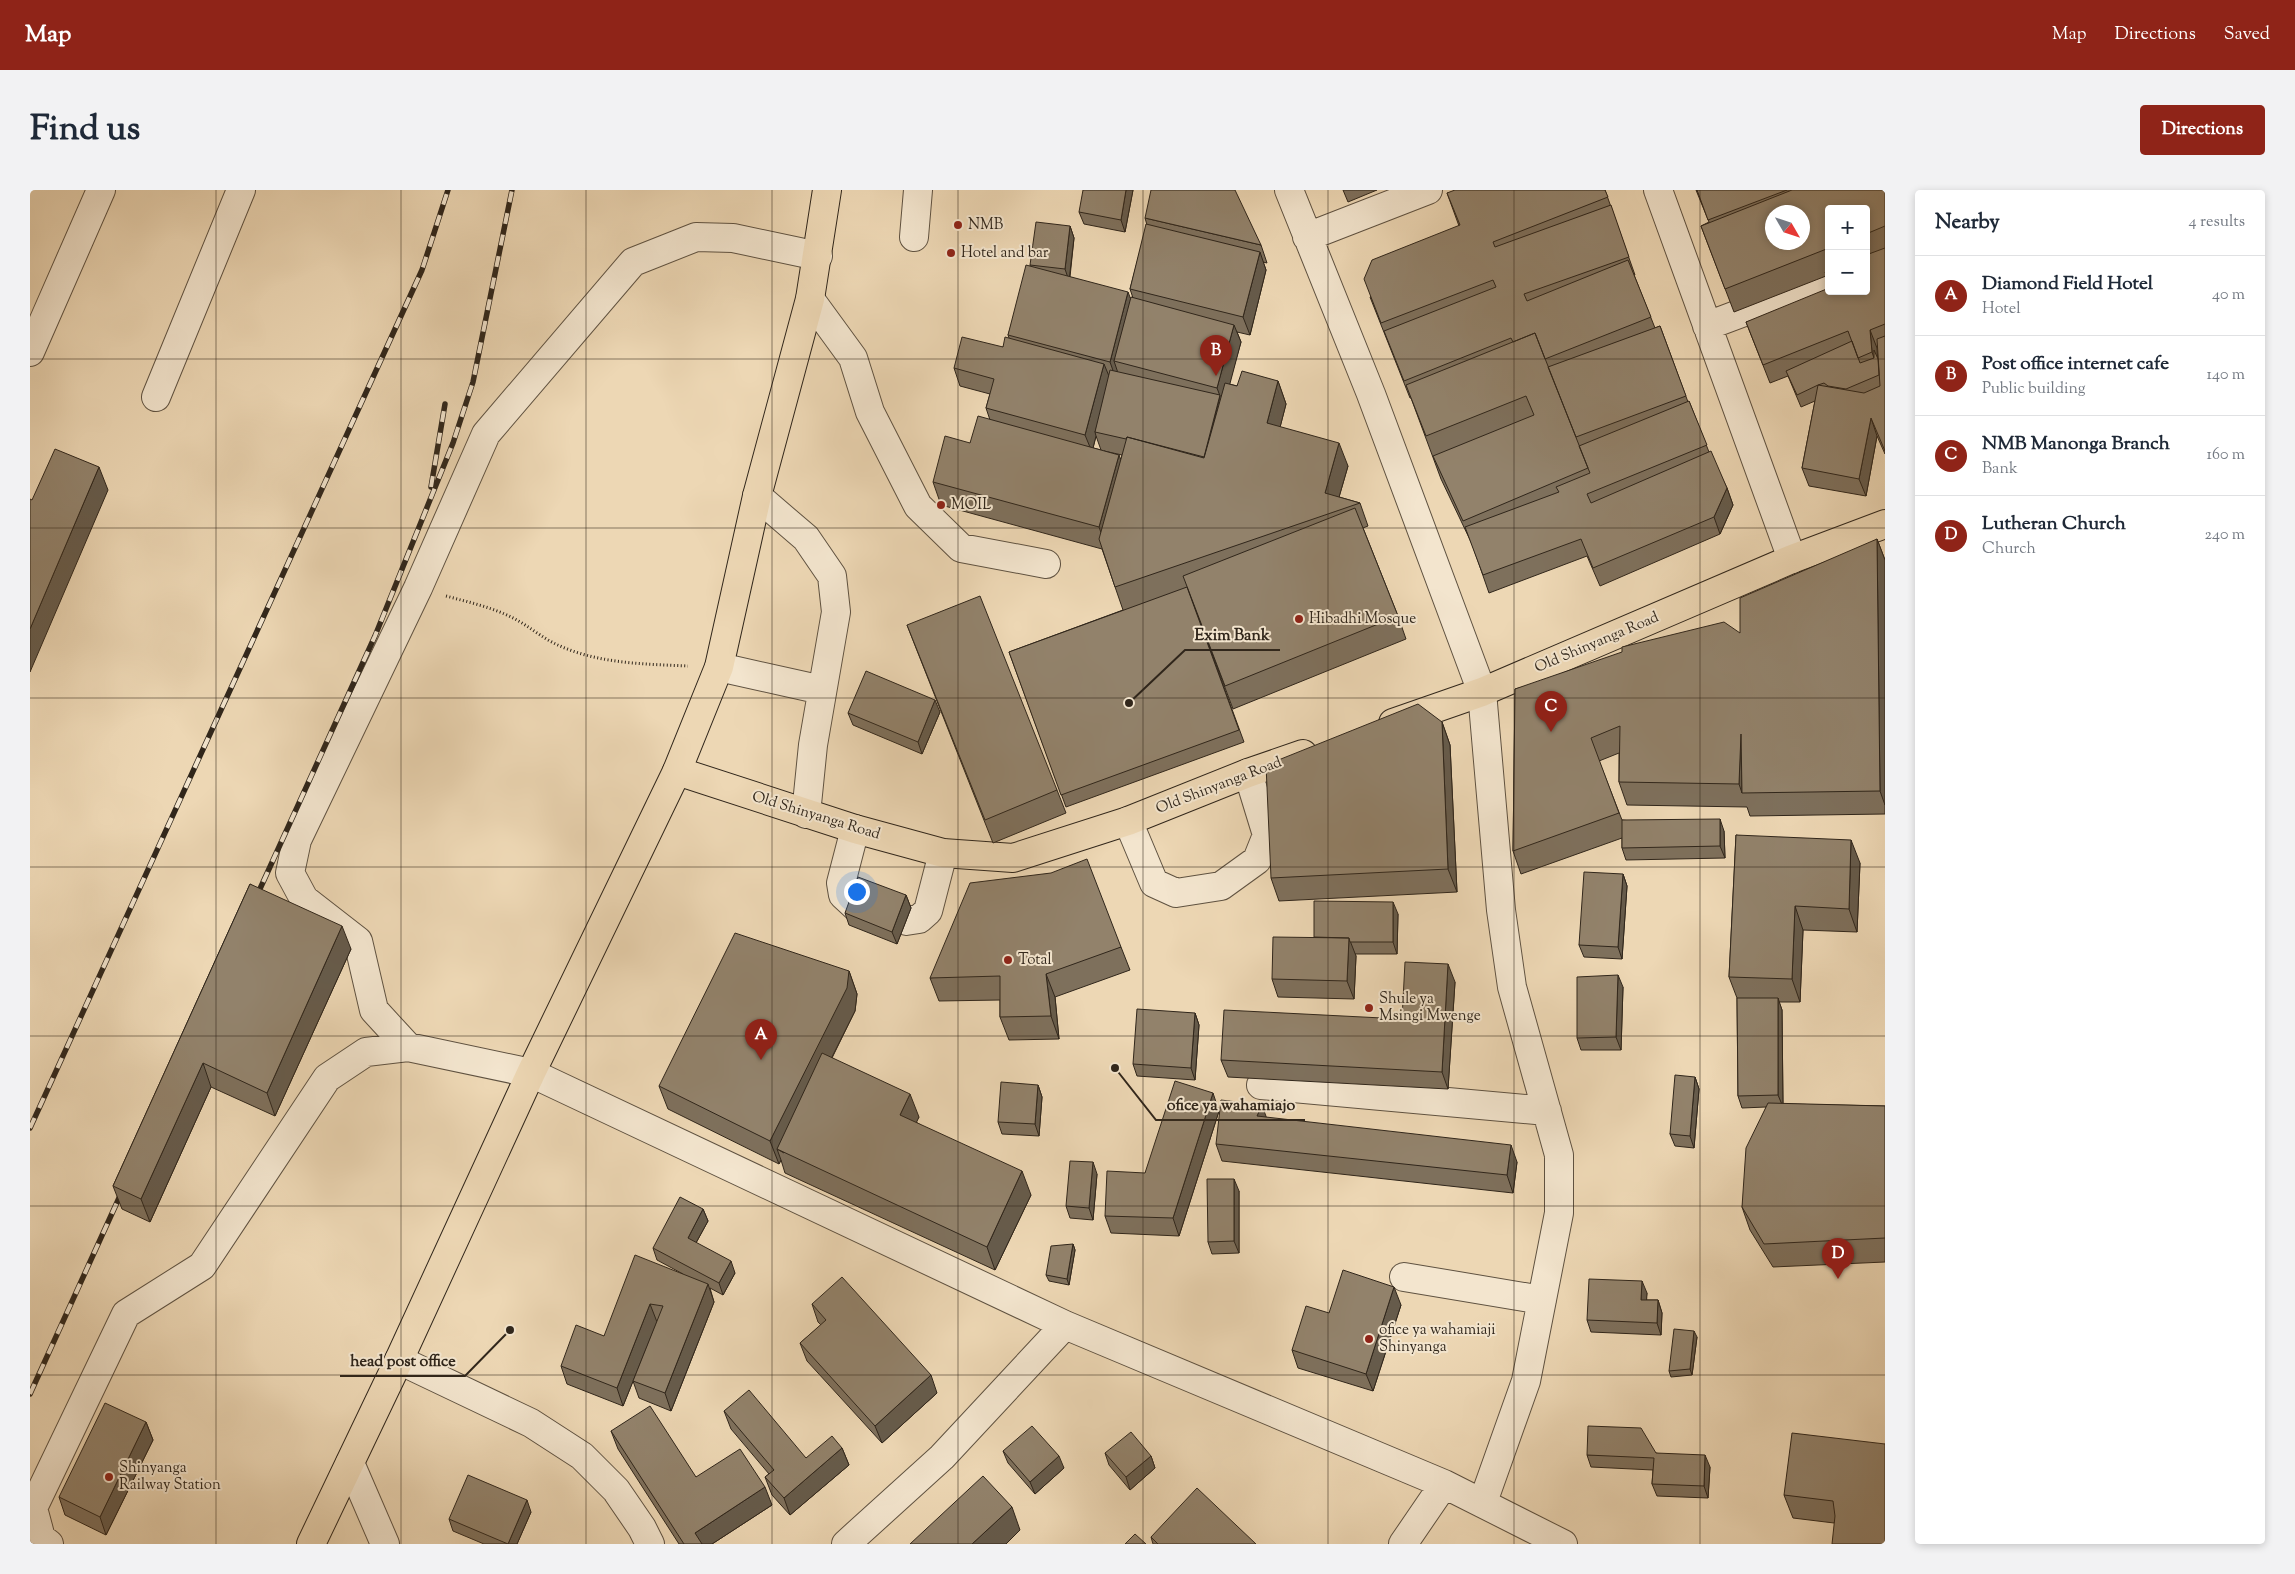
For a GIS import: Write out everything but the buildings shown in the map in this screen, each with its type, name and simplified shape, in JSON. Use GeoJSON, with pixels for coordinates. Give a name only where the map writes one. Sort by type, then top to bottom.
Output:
{"type":"FeatureCollection","features":[{"type":"Feature","properties":{"kind":"main road"},"geometry":{"type":"LineString","coordinates":[[311,1544],[399,1360],[531,1073],[677,771],[718,667],[757,496],[810,299],[827,190]]}},
{"type":"Feature","properties":{"kind":"main road","name":"Old Shinyanga Road"},"geometry":{"type":"LineString","coordinates":[[1370,731],[1482,692],[1792,559],[1885,524]]}},
{"type":"Feature","properties":{"kind":"main road","name":"Old Shinyanga Road"},"geometry":{"type":"LineString","coordinates":[[677,771],[854,830],[943,853],[1013,858],[1128,821],[1248,773],[1323,747]]}},
{"type":"Feature","properties":{"kind":"street"},"geometry":{"type":"LineString","coordinates":[[30,352],[101,190]]}},
{"type":"Feature","properties":{"kind":"street"},"geometry":{"type":"LineString","coordinates":[[156,397],[241,190]]}},
{"type":"Feature","properties":{"kind":"street"},"geometry":{"type":"LineString","coordinates":[[914,237],[918,190]]}},
{"type":"Feature","properties":{"kind":"street"},"geometry":{"type":"LineString","coordinates":[[1289,190],[1371,394],[1482,692],[1500,910],[1512,987],[1559,1155],[1558,1213],[1526,1381],[1483,1502]]}},
{"type":"Feature","properties":{"kind":"street"},"geometry":{"type":"LineString","coordinates":[[1308,237],[1428,190]]}},
{"type":"Feature","properties":{"kind":"street"},"geometry":{"type":"LineString","coordinates":[[1658,190],[1792,559]]}},
{"type":"Feature","properties":{"kind":"street"},"geometry":{"type":"LineString","coordinates":[[408,1047],[374,1010],[358,941],[304,898],[290,873],[297,840],[418,588],[486,434],[633,262],[696,237],[733,238],[818,256]]}},
{"type":"Feature","properties":{"kind":"street"},"geometry":{"type":"LineString","coordinates":[[1707,326],[1825,282]]}},
{"type":"Feature","properties":{"kind":"street"},"geometry":{"type":"LineString","coordinates":[[810,299],[853,358],[870,412],[918,506],[960,548],[1046,564]]}},
{"type":"Feature","properties":{"kind":"street"},"geometry":{"type":"LineString","coordinates":[[757,496],[806,538],[832,576],[836,612],[813,744],[806,814]]}},
{"type":"Feature","properties":{"kind":"street"},"geometry":{"type":"LineString","coordinates":[[718,667],[822,690]]}},
{"type":"Feature","properties":{"kind":"street"},"geometry":{"type":"LineString","coordinates":[[1128,821],[1154,883],[1176,893],[1220,886],[1257,860],[1267,835],[1248,773]]}},
{"type":"Feature","properties":{"kind":"street"},"geometry":{"type":"LineString","coordinates":[[854,830],[841,883],[843,895],[856,907]]}},
{"type":"Feature","properties":{"kind":"street"},"geometry":{"type":"LineString","coordinates":[[906,921],[919,919],[928,911],[943,853]]}},
{"type":"Feature","properties":{"kind":"street"},"geometry":{"type":"LineString","coordinates":[[49,1544],[41,1538],[33,1508],[126,1314],[202,1266],[327,1078],[366,1052],[408,1047],[531,1073],[1065,1325],[1444,1484],[1563,1544]]}},
{"type":"Feature","properties":{"kind":"street"},"geometry":{"type":"LineString","coordinates":[[1261,1085],[1547,1111]]}},
{"type":"Feature","properties":{"kind":"street"},"geometry":{"type":"LineString","coordinates":[[1404,1277],[1542,1300]]}},
{"type":"Feature","properties":{"kind":"street"},"geometry":{"type":"LineString","coordinates":[[846,1544],[942,1457],[1065,1325]]}},
{"type":"Feature","properties":{"kind":"street"},"geometry":{"type":"LineString","coordinates":[[399,1360],[531,1423],[582,1456],[616,1490],[642,1528],[650,1544]]}},
{"type":"Feature","properties":{"kind":"street"},"geometry":{"type":"LineString","coordinates":[[350,1463],[385,1544]]}},
{"type":"Feature","properties":{"kind":"street"},"geometry":{"type":"LineString","coordinates":[[1403,1544],[1444,1484]]}},
{"type":"Feature","properties":{"kind":"path"},"geometry":{"type":"LineString","coordinates":[[418,588],[496,610],[525,624],[559,646],[586,655],[616,662],[718,667]]}},
{"type":"Feature","properties":{"kind":"railway"},"geometry":{"type":"LineString","coordinates":[[30,1128],[422,270],[448,190]]}},
{"type":"Feature","properties":{"kind":"railway"},"geometry":{"type":"LineString","coordinates":[[254,902],[375,636],[453,443],[473,382],[512,190]]}},
{"type":"Feature","properties":{"kind":"railway"},"geometry":{"type":"LineString","coordinates":[[431,487],[445,404]]}},
{"type":"Feature","properties":{"kind":"railway"},"geometry":{"type":"LineString","coordinates":[[30,1394],[124,1187]]}},
{"type":"Feature","properties":{"kind":"place","name":"NMB"},"geometry":{"type":"Point","coordinates":[958,225]}},
{"type":"Feature","properties":{"kind":"place","name":"Hotel and bar"},"geometry":{"type":"Point","coordinates":[951,253]}},
{"type":"Feature","properties":{"kind":"place","name":"Post office internet cafe"},"geometry":{"type":"Point","coordinates":[1216,376]}},
{"type":"Feature","properties":{"kind":"place","name":"MOIL"},"geometry":{"type":"Point","coordinates":[941,505]}},
{"type":"Feature","properties":{"kind":"place","name":"Hibadhi Mosque"},"geometry":{"type":"Point","coordinates":[1299,619]}},
{"type":"Feature","properties":{"kind":"place","name":"Exim Bank"},"geometry":{"type":"Point","coordinates":[1129,703]}},
{"type":"Feature","properties":{"kind":"place","name":"NMB Manonga Branch"},"geometry":{"type":"Point","coordinates":[1551,732]}},
{"type":"Feature","properties":{"kind":"place","name":"Total"},"geometry":{"type":"Point","coordinates":[1008,960]}},
{"type":"Feature","properties":{"kind":"place","name":"Shule ya Msingi Mwenge"},"geometry":{"type":"Point","coordinates":[1369,1008]}},
{"type":"Feature","properties":{"kind":"place","name":"Diamond Field Hotel"},"geometry":{"type":"Point","coordinates":[761,1060]}},
{"type":"Feature","properties":{"kind":"place","name":"ofice ya wahamiajo"},"geometry":{"type":"Point","coordinates":[1115,1068]}},
{"type":"Feature","properties":{"kind":"place","name":"Lutheran Church"},"geometry":{"type":"Point","coordinates":[1838,1279]}},
{"type":"Feature","properties":{"kind":"place","name":"head post office"},"geometry":{"type":"Point","coordinates":[510,1330]}},
{"type":"Feature","properties":{"kind":"place","name":"ofice ya wahamiaji Shinyanga"},"geometry":{"type":"Point","coordinates":[1369,1339]}},
{"type":"Feature","properties":{"kind":"place","name":"Shinyanga Railway Station"},"geometry":{"type":"Point","coordinates":[109,1477]}}]}
